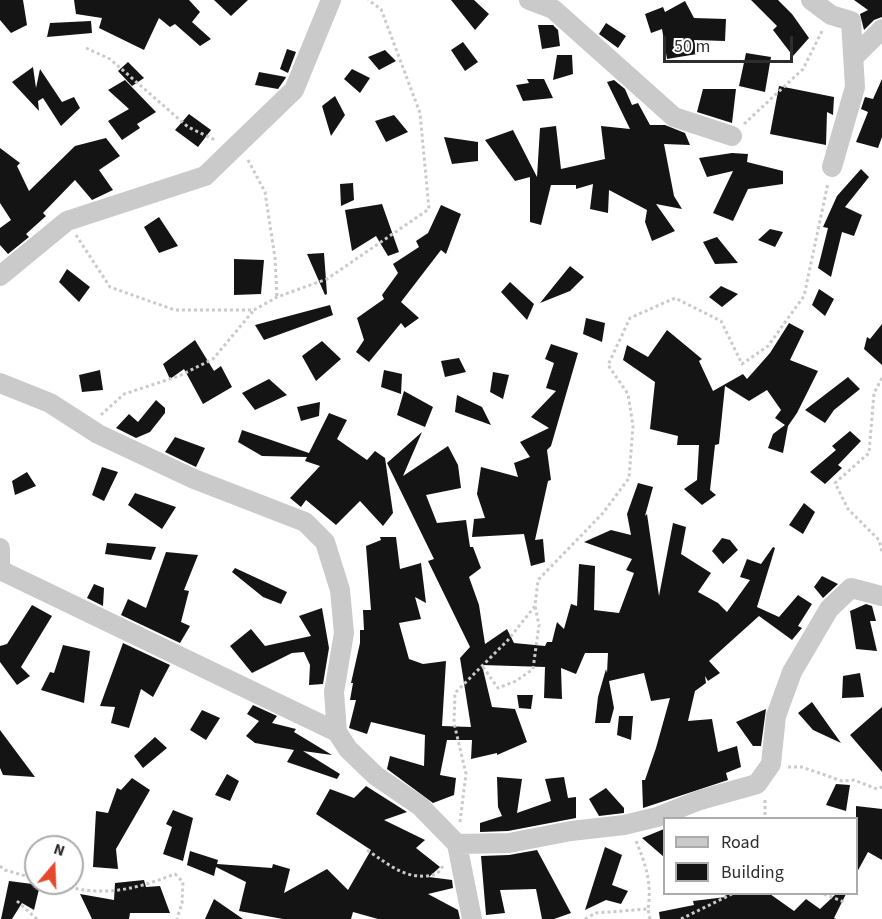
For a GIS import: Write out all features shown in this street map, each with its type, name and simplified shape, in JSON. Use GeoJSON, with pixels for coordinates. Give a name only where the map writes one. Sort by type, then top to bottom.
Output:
{"type":"FeatureCollection","features":[{"type":"Feature","properties":{"kind":"street"},"geometry":{"type":"LineString","coordinates":[[0,276],[67,221],[205,176],[294,90],[332,0]]}},
{"type":"Feature","properties":{"kind":"street"},"geometry":{"type":"LineString","coordinates":[[529,0],[553,9],[674,117],[732,136]]}},
{"type":"Feature","properties":{"kind":"street"},"geometry":{"type":"LineString","coordinates":[[811,0],[835,7],[851,21],[855,87],[832,167]]}},
{"type":"Feature","properties":{"kind":"street"},"geometry":{"type":"LineString","coordinates":[[854,57],[882,28]]}},
{"type":"Feature","properties":{"kind":"street"},"geometry":{"type":"LineString","coordinates":[[0,383],[50,403],[98,434],[194,479],[305,522],[325,542],[340,590],[344,633],[334,692],[337,732]]}},
{"type":"Feature","properties":{"kind":"street"},"geometry":{"type":"LineString","coordinates":[[0,548],[0,568],[337,732],[348,748],[376,776],[420,806],[457,844],[472,919]]}},
{"type":"Feature","properties":{"kind":"street"},"geometry":{"type":"LineString","coordinates":[[457,844],[509,843],[571,831],[629,824],[757,784],[771,764],[776,716],[792,672],[813,632],[829,609],[851,588],[882,596]]}},
{"type":"Feature","properties":{"kind":"path"},"geometry":{"type":"LineString","coordinates":[[98,434],[99,417],[124,394],[179,376],[213,359],[254,310],[277,297],[327,279],[429,209],[420,113],[381,9],[368,0]]}},
{"type":"Feature","properties":{"kind":"path"},"geometry":{"type":"LineString","coordinates":[[732,136],[803,69],[835,7]]}},
{"type":"Feature","properties":{"kind":"path"},"geometry":{"type":"LineString","coordinates":[[86,48],[110,59],[188,127],[210,139],[239,143],[266,192],[275,258],[277,297]]}},
{"type":"Feature","properties":{"kind":"path"},"geometry":{"type":"LineString","coordinates":[[483,667],[498,688],[516,681],[533,669],[539,625],[535,606],[538,580],[603,513],[629,478],[633,426],[628,394],[608,365],[630,318],[675,298],[721,321],[742,364],[768,346],[804,296],[832,167]]}},
{"type":"Feature","properties":{"kind":"path"},"geometry":{"type":"LineString","coordinates":[[67,221],[110,287],[175,310],[254,310]]}},
{"type":"Feature","properties":{"kind":"path"},"geometry":{"type":"LineString","coordinates":[[882,378],[874,393],[869,453],[835,483],[848,509],[879,540],[882,552]]}},
{"type":"Feature","properties":{"kind":"path"},"geometry":{"type":"LineString","coordinates":[[368,850],[403,874],[422,878],[437,874],[457,844],[466,774],[454,723],[455,693],[483,667],[535,606]]}},
{"type":"Feature","properties":{"kind":"path"},"geometry":{"type":"LineString","coordinates":[[771,764],[802,767],[842,782],[854,780],[877,789],[882,787]]}},
{"type":"Feature","properties":{"kind":"path"},"geometry":{"type":"LineString","coordinates":[[629,824],[648,870],[650,919]]}},
{"type":"Feature","properties":{"kind":"path"},"geometry":{"type":"LineString","coordinates":[[0,866],[5,870],[24,876]]}},
{"type":"Feature","properties":{"kind":"path"},"geometry":{"type":"LineString","coordinates":[[84,889],[100,892],[131,890],[175,874],[183,882],[182,903],[177,919]]}},
{"type":"Feature","properties":{"kind":"path"},"geometry":{"type":"LineString","coordinates":[[681,919],[730,895]]}},
{"type":"Feature","properties":{"kind":"path"},"geometry":{"type":"LineString","coordinates":[[826,895],[844,902]]}},
{"type":"Feature","properties":{"kind":"path"},"geometry":{"type":"LineString","coordinates":[[17,901],[38,919]]}},
{"type":"Feature","properties":{"kind":"path"},"geometry":{"type":"LineString","coordinates":[[585,919],[596,913],[648,909]]}},
{"type":"Feature","properties":{"kind":"building"},"geometry":{"type":"Polygon","coordinates":[[[0,0],[23,0],[27,25],[11,33],[0,20],[0,0]]]}},
{"type":"Feature","properties":{"kind":"building"},"geometry":{"type":"Polygon","coordinates":[[[74,0],[189,0],[200,12],[192,22],[211,39],[200,46],[175,24],[170,27],[159,18],[144,50],[99,28],[102,18],[76,14],[74,0]]]}},
{"type":"Feature","properties":{"kind":"building"},"geometry":{"type":"Polygon","coordinates":[[[214,0],[248,0],[231,16],[214,0]]]}},
{"type":"Feature","properties":{"kind":"building"},"geometry":{"type":"Polygon","coordinates":[[[451,0],[474,0],[489,14],[475,30],[451,0]]]}},
{"type":"Feature","properties":{"kind":"building"},"geometry":{"type":"Polygon","coordinates":[[[751,0],[778,0],[792,14],[809,38],[793,56],[773,30],[777,26],[751,0]]]}},
{"type":"Feature","properties":{"kind":"building"},"geometry":{"type":"Polygon","coordinates":[[[854,0],[882,0],[882,17],[874,20],[864,30],[860,14],[868,10],[854,0]]]}},
{"type":"Feature","properties":{"kind":"building"},"geometry":{"type":"Polygon","coordinates":[[[685,1],[694,18],[726,19],[725,41],[694,40],[697,54],[667,59],[662,29],[651,33],[645,14],[663,7],[665,12],[685,1]]]}},
{"type":"Feature","properties":{"kind":"building"},"geometry":{"type":"Polygon","coordinates":[[[91,21],[92,33],[47,37],[50,23],[91,21]]]}},
{"type":"Feature","properties":{"kind":"building"},"geometry":{"type":"Polygon","coordinates":[[[606,23],[626,36],[618,48],[599,34],[606,23]]]}},
{"type":"Feature","properties":{"kind":"building"},"geometry":{"type":"Polygon","coordinates":[[[538,25],[553,25],[558,30],[560,46],[542,49],[538,25]]]}},
{"type":"Feature","properties":{"kind":"building"},"geometry":{"type":"Polygon","coordinates":[[[463,42],[478,62],[465,71],[451,50],[463,42]]]}},
{"type":"Feature","properties":{"kind":"building"},"geometry":{"type":"Polygon","coordinates":[[[287,49],[296,52],[288,73],[280,69],[287,49]]]}},
{"type":"Feature","properties":{"kind":"building"},"geometry":{"type":"Polygon","coordinates":[[[385,50],[396,61],[379,70],[368,57],[385,50]]]}},
{"type":"Feature","properties":{"kind":"building"},"geometry":{"type":"Polygon","coordinates":[[[746,53],[771,57],[765,92],[739,86],[746,53]]]}},
{"type":"Feature","properties":{"kind":"building"},"geometry":{"type":"Polygon","coordinates":[[[557,55],[572,55],[573,74],[553,80],[557,55]]]}},
{"type":"Feature","properties":{"kind":"building"},"geometry":{"type":"Polygon","coordinates":[[[128,62],[144,78],[132,86],[118,71],[128,62]]]}},
{"type":"Feature","properties":{"kind":"building"},"geometry":{"type":"Polygon","coordinates":[[[33,67],[36,88],[40,69],[62,102],[74,97],[80,108],[61,126],[43,98],[38,101],[39,111],[12,82],[33,67]]]}},
{"type":"Feature","properties":{"kind":"building"},"geometry":{"type":"Polygon","coordinates":[[[352,69],[370,78],[360,93],[344,79],[352,69]]]}},
{"type":"Feature","properties":{"kind":"building"},"geometry":{"type":"Polygon","coordinates":[[[259,72],[286,77],[278,89],[255,85],[259,72]]]}},
{"type":"Feature","properties":{"kind":"building"},"geometry":{"type":"Polygon","coordinates":[[[527,79],[544,79],[553,98],[523,101],[516,85],[529,83],[527,79]]]}},
{"type":"Feature","properties":{"kind":"building"},"geometry":{"type":"Polygon","coordinates":[[[882,79],[882,137],[878,148],[856,142],[868,112],[861,109],[865,97],[873,99],[882,79]]]}},
{"type":"Feature","properties":{"kind":"building"},"geometry":{"type":"Polygon","coordinates":[[[125,80],[156,112],[137,124],[140,128],[122,140],[108,121],[129,109],[108,90],[125,80]]]}},
{"type":"Feature","properties":{"kind":"building"},"geometry":{"type":"Polygon","coordinates":[[[614,80],[625,89],[632,105],[638,103],[650,125],[665,125],[685,133],[690,145],[664,144],[674,196],[682,209],[656,204],[675,231],[652,241],[645,222],[647,210],[609,190],[608,213],[590,209],[593,184],[576,189],[576,185],[551,185],[541,225],[530,222],[530,177],[515,181],[485,140],[513,130],[537,177],[540,128],[556,126],[561,169],[605,159],[601,126],[630,129],[607,82],[614,80]]]}},
{"type":"Feature","properties":{"kind":"building"},"geometry":{"type":"Polygon","coordinates":[[[779,86],[834,97],[833,115],[827,112],[826,145],[770,134],[779,86]]]}},
{"type":"Feature","properties":{"kind":"building"},"geometry":{"type":"Polygon","coordinates":[[[703,89],[736,89],[732,123],[697,112],[703,89]]]}},
{"type":"Feature","properties":{"kind":"building"},"geometry":{"type":"Polygon","coordinates":[[[335,96],[345,115],[331,136],[322,106],[335,96]]]}},
{"type":"Feature","properties":{"kind":"building"},"geometry":{"type":"Polygon","coordinates":[[[189,114],[211,130],[198,147],[175,130],[189,114]]]}},
{"type":"Feature","properties":{"kind":"building"},"geometry":{"type":"Polygon","coordinates":[[[394,115],[408,132],[386,142],[375,121],[394,115]]]}},
{"type":"Feature","properties":{"kind":"building"},"geometry":{"type":"Polygon","coordinates":[[[444,137],[478,142],[478,161],[452,164],[444,137]]]}},
{"type":"Feature","properties":{"kind":"building"},"geometry":{"type":"Polygon","coordinates":[[[106,138],[120,156],[99,170],[113,190],[92,200],[75,180],[43,213],[46,216],[26,234],[29,237],[8,254],[0,245],[0,228],[11,220],[0,203],[0,148],[20,163],[17,166],[29,191],[75,146],[106,138]]]}},
{"type":"Feature","properties":{"kind":"building"},"geometry":{"type":"Polygon","coordinates":[[[732,153],[748,154],[747,162],[783,171],[783,184],[748,189],[733,221],[713,213],[733,171],[707,177],[699,158],[732,153]]]}},
{"type":"Feature","properties":{"kind":"building"},"geometry":{"type":"Polygon","coordinates":[[[861,169],[869,177],[845,207],[862,215],[854,236],[842,232],[831,277],[818,268],[828,228],[823,227],[837,196],[861,169]]]}},
{"type":"Feature","properties":{"kind":"building"},"geometry":{"type":"Polygon","coordinates":[[[353,183],[354,200],[341,206],[340,184],[353,183]]]}},
{"type":"Feature","properties":{"kind":"building"},"geometry":{"type":"Polygon","coordinates":[[[382,204],[399,252],[388,256],[376,236],[352,251],[345,210],[382,204]]]}},
{"type":"Feature","properties":{"kind":"building"},"geometry":{"type":"Polygon","coordinates":[[[441,205],[461,214],[446,254],[441,250],[401,302],[419,318],[405,328],[401,323],[369,362],[356,352],[364,340],[357,318],[384,299],[382,295],[398,273],[393,264],[419,247],[416,241],[428,233],[441,205]]]}},
{"type":"Feature","properties":{"kind":"building"},"geometry":{"type":"Polygon","coordinates":[[[159,217],[178,246],[159,253],[144,227],[159,217]]]}},
{"type":"Feature","properties":{"kind":"building"},"geometry":{"type":"Polygon","coordinates":[[[770,229],[783,232],[775,247],[758,240],[770,229]]]}},
{"type":"Feature","properties":{"kind":"building"},"geometry":{"type":"Polygon","coordinates":[[[717,237],[738,263],[715,264],[703,242],[717,237]]]}},
{"type":"Feature","properties":{"kind":"building"},"geometry":{"type":"Polygon","coordinates":[[[324,253],[327,294],[325,295],[307,254],[324,253]]]}},
{"type":"Feature","properties":{"kind":"building"},"geometry":{"type":"Polygon","coordinates":[[[234,259],[264,260],[261,294],[234,295],[234,259]]]}},
{"type":"Feature","properties":{"kind":"building"},"geometry":{"type":"Polygon","coordinates":[[[570,266],[584,277],[570,291],[540,303],[570,266]]]}},
{"type":"Feature","properties":{"kind":"building"},"geometry":{"type":"Polygon","coordinates":[[[67,269],[90,287],[79,302],[59,282],[67,269]]]}},
{"type":"Feature","properties":{"kind":"building"},"geometry":{"type":"Polygon","coordinates":[[[510,282],[534,304],[527,320],[501,292],[510,282]]]}},
{"type":"Feature","properties":{"kind":"building"},"geometry":{"type":"Polygon","coordinates":[[[721,286],[738,294],[722,307],[709,297],[721,286]]]}},
{"type":"Feature","properties":{"kind":"building"},"geometry":{"type":"Polygon","coordinates":[[[819,289],[834,299],[825,316],[812,305],[819,289]]]}},
{"type":"Feature","properties":{"kind":"building"},"geometry":{"type":"Polygon","coordinates":[[[330,305],[333,315],[264,340],[255,325],[330,305]]]}},
{"type":"Feature","properties":{"kind":"building"},"geometry":{"type":"Polygon","coordinates":[[[586,318],[605,323],[602,342],[583,334],[586,318]]]}},
{"type":"Feature","properties":{"kind":"building"},"geometry":{"type":"Polygon","coordinates":[[[789,323],[804,331],[790,360],[818,371],[788,426],[783,453],[768,448],[773,434],[785,425],[775,418],[781,410],[767,390],[749,401],[725,386],[719,444],[715,445],[710,490],[716,495],[702,505],[684,489],[697,480],[699,445],[677,445],[678,436],[650,429],[655,382],[623,360],[627,345],[648,357],[667,330],[702,359],[699,361],[713,391],[743,374],[747,379],[770,353],[789,323]]]}},
{"type":"Feature","properties":{"kind":"building"},"geometry":{"type":"Polygon","coordinates":[[[882,324],[882,365],[864,349],[867,337],[870,339],[882,324]]]}},
{"type":"Feature","properties":{"kind":"building"},"geometry":{"type":"Polygon","coordinates":[[[195,340],[214,371],[221,366],[232,387],[203,404],[184,369],[170,379],[163,364],[195,340]]]}},
{"type":"Feature","properties":{"kind":"building"},"geometry":{"type":"Polygon","coordinates":[[[322,341],[341,359],[316,381],[302,356],[322,341]]]}},
{"type":"Feature","properties":{"kind":"building"},"geometry":{"type":"Polygon","coordinates":[[[551,344],[578,353],[551,446],[547,450],[551,480],[548,481],[535,540],[543,539],[545,562],[531,566],[524,534],[472,537],[474,519],[485,518],[477,494],[481,467],[518,477],[514,463],[530,457],[520,442],[549,428],[531,417],[556,391],[546,388],[554,363],[545,359],[551,344]]]}},
{"type":"Feature","properties":{"kind":"building"},"geometry":{"type":"Polygon","coordinates":[[[459,358],[466,372],[445,377],[441,361],[459,358]]]}},
{"type":"Feature","properties":{"kind":"building"},"geometry":{"type":"Polygon","coordinates":[[[100,370],[103,390],[82,392],[79,375],[100,370]]]}},
{"type":"Feature","properties":{"kind":"building"},"geometry":{"type":"Polygon","coordinates":[[[384,370],[402,374],[401,394],[381,387],[384,370]]]}},
{"type":"Feature","properties":{"kind":"building"},"geometry":{"type":"Polygon","coordinates":[[[493,372],[509,375],[503,399],[490,392],[493,372]]]}},
{"type":"Feature","properties":{"kind":"building"},"geometry":{"type":"Polygon","coordinates":[[[848,377],[860,389],[834,410],[825,423],[805,410],[848,377]]]}},
{"type":"Feature","properties":{"kind":"building"},"geometry":{"type":"Polygon","coordinates":[[[269,379],[287,395],[255,410],[242,393],[269,379]]]}},
{"type":"Feature","properties":{"kind":"building"},"geometry":{"type":"Polygon","coordinates":[[[404,391],[433,407],[425,427],[397,415],[404,391]]]}},
{"type":"Feature","properties":{"kind":"building"},"geometry":{"type":"Polygon","coordinates":[[[457,395],[482,407],[491,425],[455,412],[457,395]]]}},
{"type":"Feature","properties":{"kind":"building"},"geometry":{"type":"Polygon","coordinates":[[[156,400],[165,408],[165,413],[150,432],[136,438],[116,428],[129,414],[138,422],[156,400]]]}},
{"type":"Feature","properties":{"kind":"building"},"geometry":{"type":"Polygon","coordinates":[[[320,402],[319,416],[301,421],[297,407],[320,402]]]}},
{"type":"Feature","properties":{"kind":"building"},"geometry":{"type":"Polygon","coordinates":[[[329,413],[347,420],[337,439],[367,460],[375,451],[385,458],[393,513],[383,526],[360,501],[336,525],[306,500],[301,507],[290,498],[320,466],[305,461],[307,457],[262,456],[238,442],[242,430],[309,453],[329,413]]]}},
{"type":"Feature","properties":{"kind":"building"},"geometry":{"type":"Polygon","coordinates":[[[850,431],[861,441],[838,465],[842,468],[825,484],[810,472],[836,450],[832,446],[850,431]]]}},
{"type":"Feature","properties":{"kind":"building"},"geometry":{"type":"Polygon","coordinates":[[[422,432],[403,476],[448,446],[458,465],[461,488],[426,495],[437,523],[466,520],[470,547],[473,547],[481,568],[469,577],[479,605],[485,644],[507,629],[514,643],[545,646],[547,642],[552,642],[557,622],[564,629],[571,604],[577,606],[579,564],[595,566],[594,610],[619,613],[634,573],[626,570],[632,559],[584,542],[611,530],[631,535],[627,514],[638,483],[653,487],[645,516],[647,514],[659,596],[673,523],[686,527],[681,554],[711,573],[698,592],[718,603],[727,612],[750,580],[740,577],[747,559],[761,564],[773,547],[775,548],[757,607],[779,617],[798,595],[812,604],[798,626],[802,628],[792,640],[759,616],[709,661],[720,673],[708,681],[705,676],[706,683],[695,691],[688,721],[712,719],[718,752],[737,746],[741,767],[726,773],[728,780],[643,808],[642,780],[645,780],[656,748],[670,698],[651,701],[644,673],[609,681],[614,708],[610,723],[595,723],[598,697],[606,669],[607,673],[608,653],[585,653],[576,674],[561,668],[562,699],[544,698],[545,667],[482,665],[492,707],[515,709],[527,742],[497,755],[497,753],[471,759],[472,740],[447,740],[440,775],[456,778],[454,795],[433,803],[387,769],[390,756],[424,766],[425,735],[371,722],[367,734],[349,728],[356,700],[350,700],[353,683],[351,683],[360,643],[360,630],[364,630],[363,610],[371,610],[366,546],[381,540],[380,537],[396,537],[400,569],[421,563],[426,603],[415,597],[421,619],[399,623],[409,659],[423,664],[446,661],[442,726],[471,727],[460,658],[470,647],[428,561],[434,559],[387,463],[422,432]]]}},
{"type":"Feature","properties":{"kind":"building"},"geometry":{"type":"Polygon","coordinates":[[[175,437],[205,448],[196,467],[165,452],[175,437]]]}},
{"type":"Feature","properties":{"kind":"building"},"geometry":{"type":"Polygon","coordinates":[[[102,467],[118,472],[104,501],[92,495],[102,467]]]}},
{"type":"Feature","properties":{"kind":"building"},"geometry":{"type":"Polygon","coordinates":[[[27,472],[36,486],[15,495],[12,481],[27,472]]]}},
{"type":"Feature","properties":{"kind":"building"},"geometry":{"type":"Polygon","coordinates":[[[135,493],[176,507],[162,529],[128,505],[135,493]]]}},
{"type":"Feature","properties":{"kind":"building"},"geometry":{"type":"Polygon","coordinates":[[[804,503],[815,512],[803,534],[789,525],[804,503]]]}},
{"type":"Feature","properties":{"kind":"building"},"geometry":{"type":"Polygon","coordinates":[[[722,538],[730,540],[738,550],[723,564],[712,551],[722,538]]]}},
{"type":"Feature","properties":{"kind":"building"},"geometry":{"type":"Polygon","coordinates":[[[107,543],[156,547],[151,560],[105,554],[107,543]]]}},
{"type":"Feature","properties":{"kind":"building"},"geometry":{"type":"Polygon","coordinates":[[[166,552],[198,555],[184,590],[189,591],[181,622],[190,626],[180,643],[121,615],[128,599],[146,608],[166,552]]]}},
{"type":"Feature","properties":{"kind":"building"},"geometry":{"type":"Polygon","coordinates":[[[235,568],[287,592],[281,604],[263,597],[232,572],[235,568]]]}},
{"type":"Feature","properties":{"kind":"building"},"geometry":{"type":"Polygon","coordinates":[[[822,576],[838,584],[823,598],[814,587],[822,576]]]}},
{"type":"Feature","properties":{"kind":"building"},"geometry":{"type":"Polygon","coordinates":[[[94,584],[104,588],[103,606],[87,598],[94,584]]]}},
{"type":"Feature","properties":{"kind":"building"},"geometry":{"type":"Polygon","coordinates":[[[866,604],[872,606],[876,621],[870,621],[877,651],[856,649],[850,611],[866,604]]]}},
{"type":"Feature","properties":{"kind":"building"},"geometry":{"type":"Polygon","coordinates":[[[32,605],[52,616],[21,667],[30,676],[17,685],[0,662],[0,646],[7,644],[32,605]]]}},
{"type":"Feature","properties":{"kind":"building"},"geometry":{"type":"Polygon","coordinates":[[[322,608],[329,648],[323,684],[309,685],[310,665],[304,652],[292,653],[252,673],[230,646],[251,629],[265,646],[311,636],[299,616],[322,608]]]}},
{"type":"Feature","properties":{"kind":"building"},"geometry":{"type":"Polygon","coordinates":[[[123,643],[170,665],[153,697],[141,689],[129,728],[111,723],[115,707],[100,706],[123,643]]]}},
{"type":"Feature","properties":{"kind":"building"},"geometry":{"type":"Polygon","coordinates":[[[63,645],[90,651],[84,703],[41,690],[50,672],[54,673],[63,645]]]}},
{"type":"Feature","properties":{"kind":"building"},"geometry":{"type":"Polygon","coordinates":[[[860,673],[864,697],[842,698],[843,676],[860,673]]]}},
{"type":"Feature","properties":{"kind":"building"},"geometry":{"type":"Polygon","coordinates":[[[517,695],[533,695],[531,709],[519,708],[517,695]]]}},
{"type":"Feature","properties":{"kind":"building"},"geometry":{"type":"Polygon","coordinates":[[[812,702],[841,743],[813,730],[798,713],[812,702]]]}},
{"type":"Feature","properties":{"kind":"building"},"geometry":{"type":"Polygon","coordinates":[[[253,705],[277,716],[272,723],[296,729],[294,732],[332,755],[303,751],[340,774],[337,779],[287,762],[294,750],[255,743],[246,736],[259,721],[247,714],[253,705]]]}},
{"type":"Feature","properties":{"kind":"building"},"geometry":{"type":"Polygon","coordinates":[[[882,707],[882,772],[850,735],[882,707]]]}},
{"type":"Feature","properties":{"kind":"building"},"geometry":{"type":"Polygon","coordinates":[[[766,709],[761,746],[753,746],[736,722],[766,709]]]}},
{"type":"Feature","properties":{"kind":"building"},"geometry":{"type":"Polygon","coordinates":[[[202,710],[220,718],[206,740],[190,730],[202,710]]]}},
{"type":"Feature","properties":{"kind":"building"},"geometry":{"type":"Polygon","coordinates":[[[619,716],[633,716],[631,740],[617,735],[619,716]]]}},
{"type":"Feature","properties":{"kind":"building"},"geometry":{"type":"Polygon","coordinates":[[[0,730],[35,777],[3,775],[0,768],[0,730]]]}},
{"type":"Feature","properties":{"kind":"building"},"geometry":{"type":"Polygon","coordinates":[[[155,737],[167,748],[143,768],[134,756],[155,737]]]}},
{"type":"Feature","properties":{"kind":"building"},"geometry":{"type":"Polygon","coordinates":[[[227,774],[239,781],[230,801],[215,795],[227,774]]]}},
{"type":"Feature","properties":{"kind":"building"},"geometry":{"type":"Polygon","coordinates":[[[497,777],[522,779],[517,813],[551,801],[545,779],[564,777],[568,798],[576,797],[576,818],[508,831],[480,832],[480,823],[502,816],[498,807],[497,777]]]}},
{"type":"Feature","properties":{"kind":"building"},"geometry":{"type":"Polygon","coordinates":[[[132,778],[150,790],[116,849],[118,869],[93,867],[96,811],[108,813],[117,788],[121,790],[132,778]]]}},
{"type":"Feature","properties":{"kind":"building"},"geometry":{"type":"Polygon","coordinates":[[[836,784],[850,785],[846,811],[826,805],[836,784]]]}},
{"type":"Feature","properties":{"kind":"building"},"geometry":{"type":"Polygon","coordinates":[[[366,786],[407,812],[384,820],[425,840],[416,848],[440,867],[429,877],[452,880],[453,888],[428,894],[458,910],[460,919],[378,919],[353,912],[351,919],[283,919],[239,911],[246,882],[216,867],[214,876],[187,865],[190,851],[218,860],[217,864],[272,868],[273,864],[290,869],[284,893],[327,869],[348,890],[371,850],[316,814],[330,789],[354,798],[366,786]]]}},
{"type":"Feature","properties":{"kind":"building"},"geometry":{"type":"Polygon","coordinates":[[[606,788],[624,808],[624,813],[599,816],[589,799],[606,788]]]}},
{"type":"Feature","properties":{"kind":"building"},"geometry":{"type":"Polygon","coordinates":[[[856,806],[882,809],[882,860],[868,852],[858,870],[858,817],[856,817],[856,806]]]}},
{"type":"Feature","properties":{"kind":"building"},"geometry":{"type":"Polygon","coordinates":[[[173,810],[193,818],[183,861],[163,854],[172,827],[166,824],[173,810]]]}},
{"type":"Feature","properties":{"kind":"building"},"geometry":{"type":"Polygon","coordinates":[[[663,829],[663,856],[642,838],[663,829]]]}},
{"type":"Feature","properties":{"kind":"building"},"geometry":{"type":"Polygon","coordinates":[[[605,847],[622,855],[612,885],[628,891],[621,904],[606,900],[585,910],[605,847]]]}},
{"type":"Feature","properties":{"kind":"building"},"geometry":{"type":"Polygon","coordinates":[[[537,850],[571,913],[554,919],[542,919],[536,889],[500,890],[505,913],[486,915],[481,856],[509,855],[537,850]]]}},
{"type":"Feature","properties":{"kind":"building"},"geometry":{"type":"Polygon","coordinates":[[[144,880],[146,887],[160,886],[170,913],[130,913],[129,919],[92,919],[80,895],[114,900],[115,883],[144,880]]]}},
{"type":"Feature","properties":{"kind":"building"},"geometry":{"type":"Polygon","coordinates":[[[9,881],[24,883],[24,895],[38,895],[34,910],[22,903],[12,919],[1,919],[9,881]]]}},
{"type":"Feature","properties":{"kind":"building"},"geometry":{"type":"Polygon","coordinates":[[[725,895],[771,895],[794,911],[806,899],[820,909],[835,895],[846,895],[834,918],[836,919],[660,919],[659,912],[694,905],[693,901],[726,897],[725,895]]]}},
{"type":"Feature","properties":{"kind":"building"},"geometry":{"type":"Polygon","coordinates":[[[214,899],[243,919],[205,919],[214,899]]]}}]}
